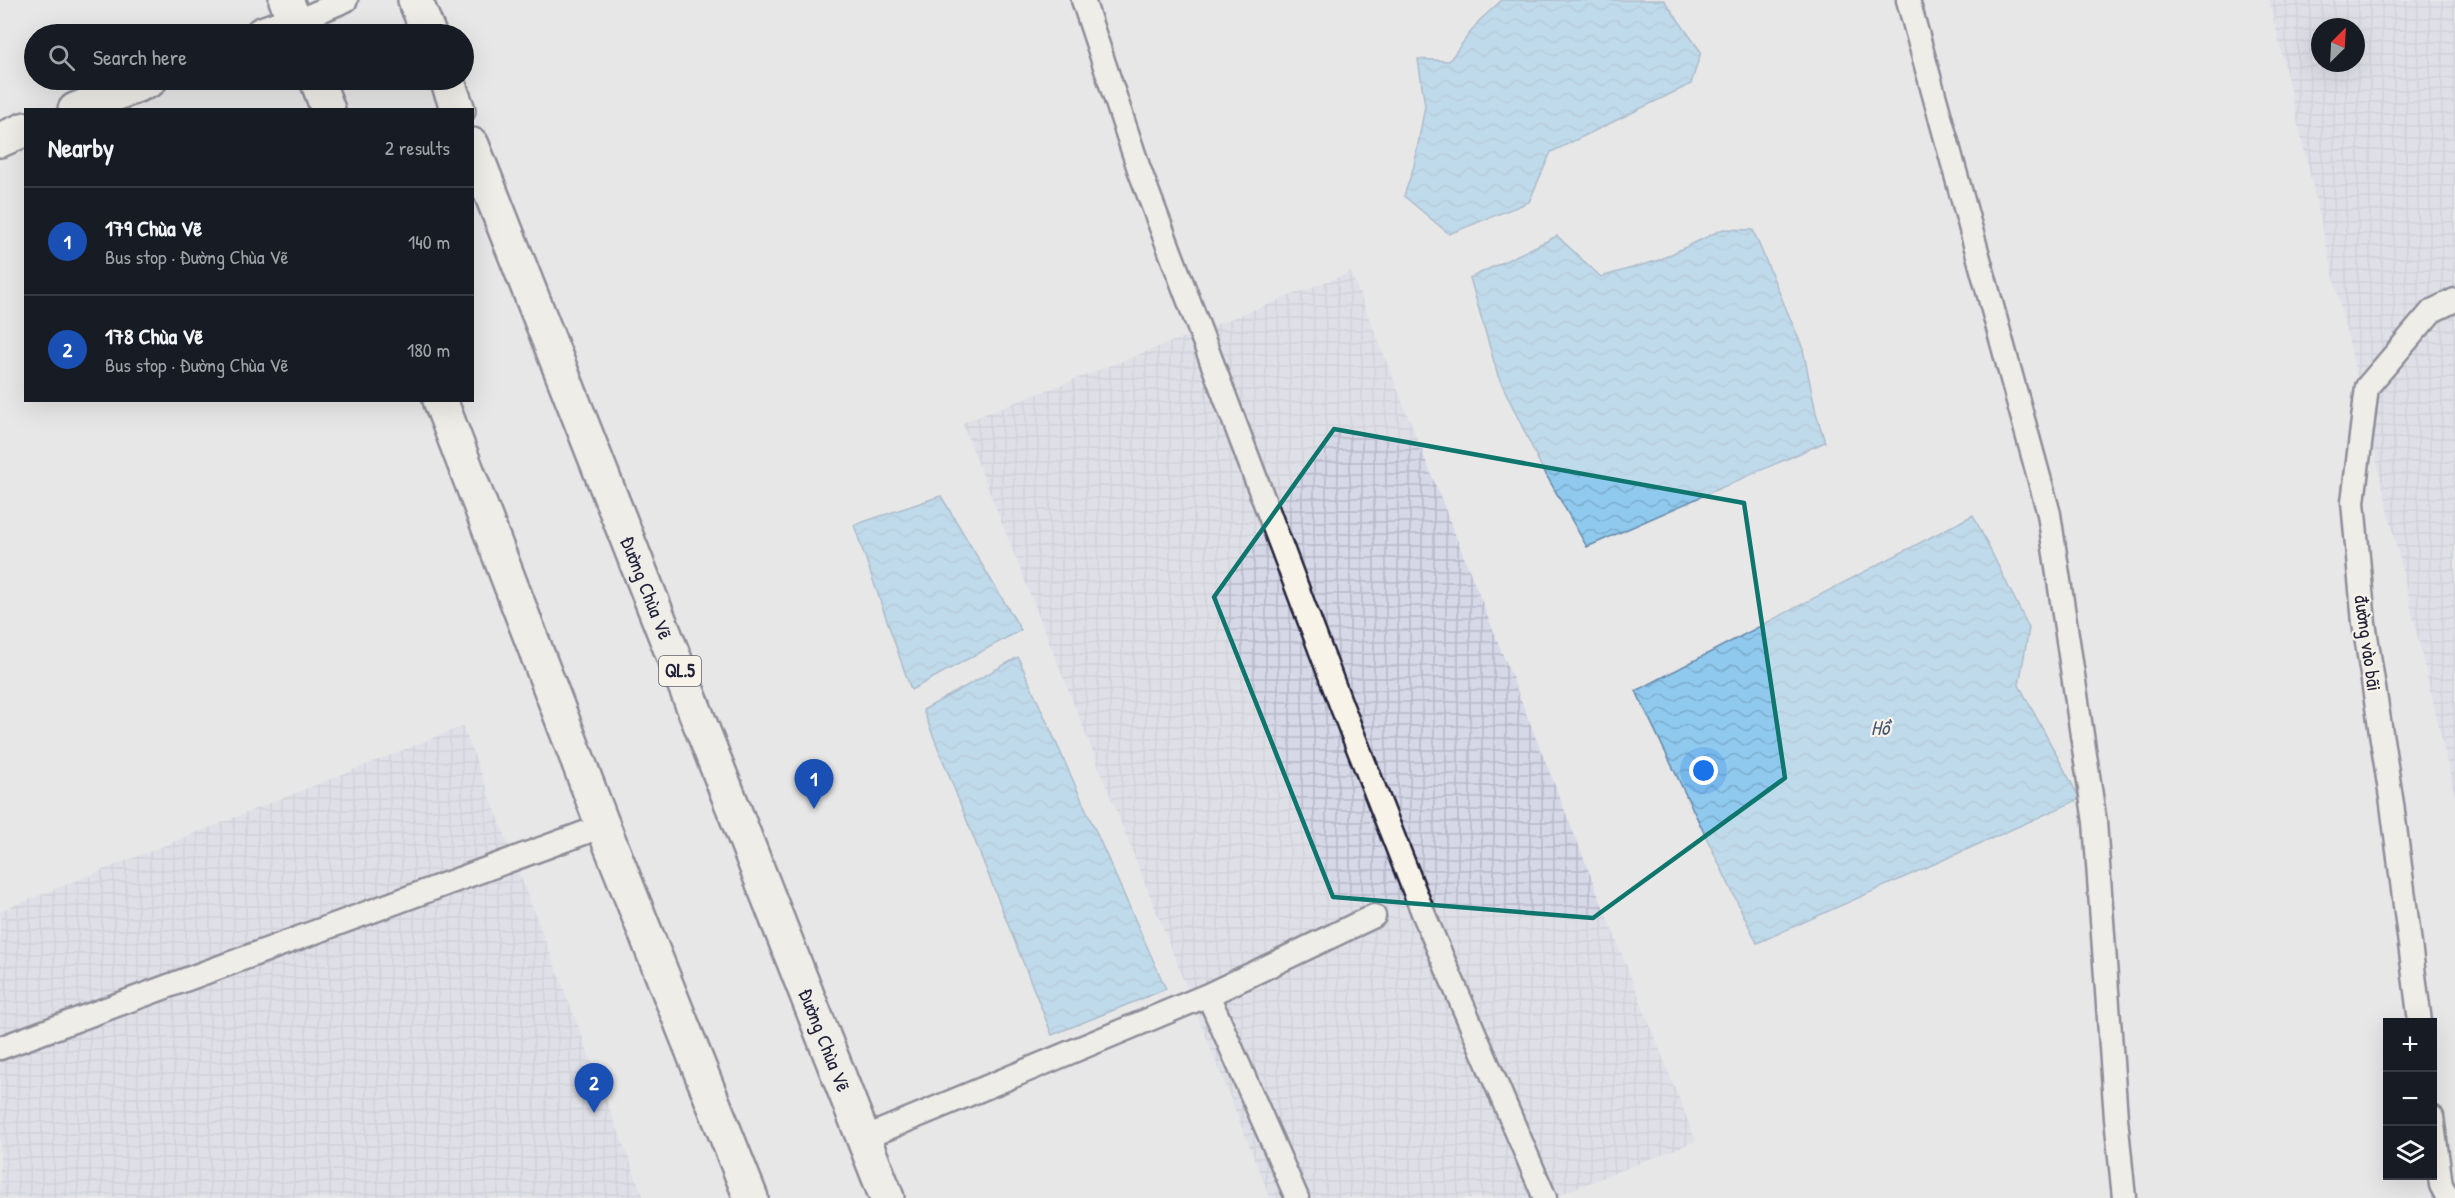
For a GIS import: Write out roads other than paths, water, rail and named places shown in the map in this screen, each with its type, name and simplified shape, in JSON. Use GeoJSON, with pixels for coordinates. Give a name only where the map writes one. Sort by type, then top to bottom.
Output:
{"type":"FeatureCollection","features":[{"type":"Feature","properties":{"kind":"main road"},"geometry":{"type":"LineString","coordinates":[[415,0],[425,24]]}},
{"type":"Feature","properties":{"kind":"main road"},"geometry":{"type":"LineString","coordinates":[[80,108],[125,90]]}},
{"type":"Feature","properties":{"kind":"main road"},"geometry":{"type":"LineString","coordinates":[[321,90],[327,108]]}},
{"type":"Feature","properties":{"kind":"main road"},"geometry":{"type":"LineString","coordinates":[[451,90],[457,108]]}},
{"type":"Feature","properties":{"kind":"main road"},"geometry":{"type":"LineString","coordinates":[[0,140],[24,130]]}},
{"type":"Feature","properties":{"kind":"main road","name":"Đường Chùa Vẽ"},"geometry":{"type":"LineString","coordinates":[[474,150],[887,1198]]}},
{"type":"Feature","properties":{"kind":"main road"},"geometry":{"type":"LineString","coordinates":[[441,402],[603,826],[751,1198]]}},
{"type":"Feature","properties":{"kind":"lane"},"geometry":{"type":"LineString","coordinates":[[293,19],[346,0]]}},
{"type":"Feature","properties":{"kind":"lane"},"geometry":{"type":"LineString","coordinates":[[1083,0],[1139,169],[1342,707],[1424,915],[1545,1198]]}},
{"type":"Feature","properties":{"kind":"lane"},"geometry":{"type":"LineString","coordinates":[[1908,0],[2049,514],[2095,822],[2116,1118],[2124,1198]]}},
{"type":"Feature","properties":{"kind":"lane","name":"đường vào bãi"},"geometry":{"type":"LineString","coordinates":[[2419,1018],[2392,804],[2364,624],[2353,502],[2367,387],[2432,311],[2455,300]]}},
{"type":"Feature","properties":{"kind":"lane"},"geometry":{"type":"LineString","coordinates":[[0,1048],[603,826]]}},
{"type":"Feature","properties":{"kind":"lane"},"geometry":{"type":"LineString","coordinates":[[864,1138],[1208,995],[1374,916]]}},
{"type":"Feature","properties":{"kind":"lane"},"geometry":{"type":"LineString","coordinates":[[1208,995],[1297,1198]]}},
{"type":"Feature","properties":{"kind":"lane"},"geometry":{"type":"LineString","coordinates":[[2434,1126],[2441,1185],[2448,1198]]}},
{"type":"Feature","properties":{"kind":"water"},"geometry":{"type":"Polygon","coordinates":[[[1502,0],[1664,0],[1701,52],[1691,84],[1551,152],[1529,202],[1449,234],[1404,196],[1414,166],[1425,106],[1418,59],[1449,61],[1479,21],[1502,0]]]}},
{"type":"Feature","properties":{"kind":"water"},"geometry":{"type":"Polygon","coordinates":[[[1723,229],[1753,230],[1803,349],[1816,413],[1825,442],[1587,547],[1540,464],[1498,376],[1470,278],[1557,236],[1601,277],[1659,260],[1723,229]]]}},
{"type":"Feature","properties":{"kind":"water"},"geometry":{"type":"Polygon","coordinates":[[[941,496],[1021,630],[911,690],[854,525],[941,496]]]}},
{"type":"Feature","properties":{"kind":"water","name":"Hồ"},"geometry":{"type":"Polygon","coordinates":[[[1973,515],[2029,628],[2019,685],[2080,799],[1757,943],[1636,691],[1973,515]]]}},
{"type":"Feature","properties":{"kind":"water"},"geometry":{"type":"Polygon","coordinates":[[[1018,657],[1166,989],[1052,1035],[923,710],[1018,657]]]}},
{"type":"Feature","properties":{"kind":"place","name":"179 Chùa Vẽ"},"geometry":{"type":"Point","coordinates":[814,809]}},
{"type":"Feature","properties":{"kind":"place","name":"178 Chùa Vẽ"},"geometry":{"type":"Point","coordinates":[594,1113]}}]}
